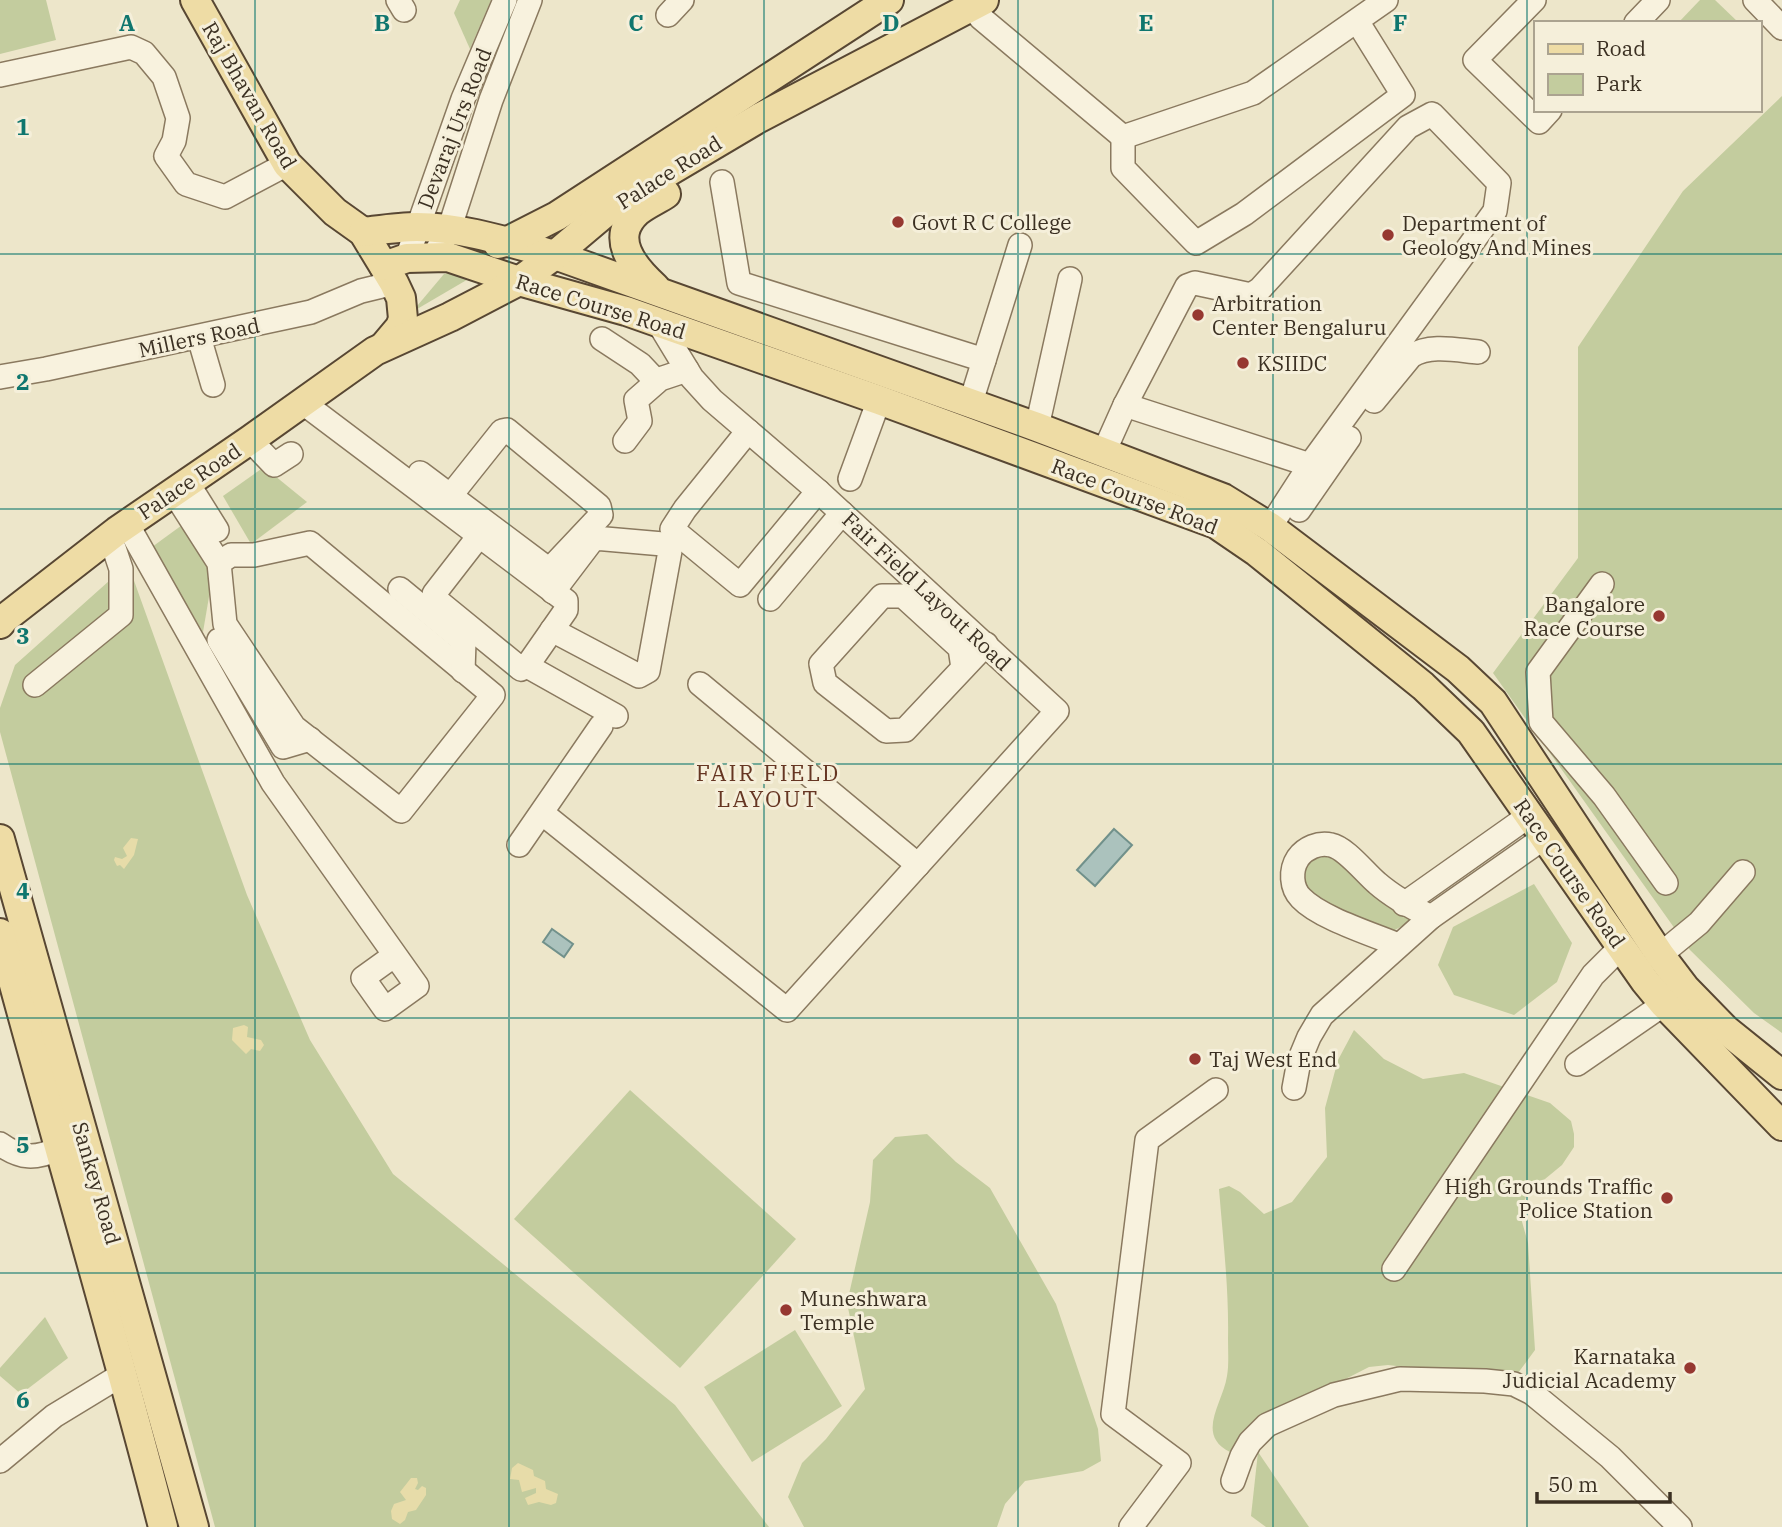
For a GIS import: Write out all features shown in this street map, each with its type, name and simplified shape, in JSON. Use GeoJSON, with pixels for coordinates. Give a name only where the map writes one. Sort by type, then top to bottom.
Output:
{"type":"FeatureCollection","features":[{"type":"Feature","properties":{"kind":"main road","name":"Raj Bhavan Road"},"geometry":{"type":"LineString","coordinates":[[195,0],[287,164],[335,212],[363,232]]}},
{"type":"Feature","properties":{"kind":"main road","name":"Palace Road"},"geometry":{"type":"LineString","coordinates":[[1,621],[118,530],[384,346],[450,317],[519,281],[555,255],[619,201],[759,118],[978,3]]}},
{"type":"Feature","properties":{"kind":"main road"},"geometry":{"type":"LineString","coordinates":[[884,4],[898,44]]}},
{"type":"Feature","properties":{"kind":"main road","name":"Palace Road"},"geometry":{"type":"LineString","coordinates":[[506,242],[557,216],[884,4]]}},
{"type":"Feature","properties":{"kind":"main road","name":"Palace Road"},"geometry":{"type":"LineString","coordinates":[[659,291],[635,268],[624,241],[624,230],[637,212],[765,131],[778,109]]}},
{"type":"Feature","properties":{"kind":"main road"},"geometry":{"type":"LineString","coordinates":[[363,232],[418,227]]}},
{"type":"Feature","properties":{"kind":"main road","name":"Race Course Road"},"geometry":{"type":"LineString","coordinates":[[418,227],[419,259]]}},
{"type":"Feature","properties":{"kind":"main road","name":"Palace Road"},"geometry":{"type":"LineString","coordinates":[[363,232],[419,259],[401,298],[403,319],[400,327],[384,346]]}},
{"type":"Feature","properties":{"kind":"main road","name":"Race Course Road"},"geometry":{"type":"LineString","coordinates":[[419,259],[506,242],[555,255],[1037,427],[1223,498],[1276,532],[1458,669],[1493,702],[1660,955],[1685,988],[1726,1030],[1782,1075]]}},
{"type":"Feature","properties":{"kind":"main road","name":"Race Course Road"},"geometry":{"type":"LineString","coordinates":[[419,259],[519,281],[658,322],[1216,524],[1258,552],[1423,686],[1471,732],[1664,1004],[1780,1130]]}},
{"type":"Feature","properties":{"kind":"main road","name":"Sankey Road"},"geometry":{"type":"LineString","coordinates":[[0,839],[194,1527]]}},
{"type":"Feature","properties":{"kind":"main road","name":"Sankey Road"},"geometry":{"type":"LineString","coordinates":[[0,933],[163,1527]]}},
{"type":"Feature","properties":{"kind":"street","name":"Devaraj Urs Road"},"geometry":{"type":"LineString","coordinates":[[418,227],[463,99],[505,0]]}},
{"type":"Feature","properties":{"kind":"street","name":"Devaraj Urs Road"},"geometry":{"type":"LineString","coordinates":[[419,259],[491,100],[530,0]]}},
{"type":"Feature","properties":{"kind":"street"},"geometry":{"type":"LineString","coordinates":[[1123,137],[1254,93],[1386,0]]}},
{"type":"Feature","properties":{"kind":"street"},"geometry":{"type":"LineString","coordinates":[[1534,0],[1475,60],[1539,121],[1548,112]]}},
{"type":"Feature","properties":{"kind":"street"},"geometry":{"type":"LineString","coordinates":[[1638,21],[1658,0]]}},
{"type":"Feature","properties":{"kind":"street"},"geometry":{"type":"LineString","coordinates":[[1755,0],[1782,28]]}},
{"type":"Feature","properties":{"kind":"street"},"geometry":{"type":"LineString","coordinates":[[978,3],[981,18],[1123,137]]}},
{"type":"Feature","properties":{"kind":"street"},"geometry":{"type":"LineString","coordinates":[[1123,137],[1123,168],[1196,243],[1244,214],[1403,95],[1357,21]]}},
{"type":"Feature","properties":{"kind":"street"},"geometry":{"type":"LineString","coordinates":[[0,75],[131,47],[145,53],[164,77],[178,118],[174,141],[166,156],[186,184],[225,197],[287,164]]}},
{"type":"Feature","properties":{"kind":"street"},"geometry":{"type":"LineString","coordinates":[[1104,452],[1125,405],[1187,286],[1195,283],[1251,295],[1260,289],[1408,127],[1432,114],[1499,183],[1495,211],[1310,465],[1276,532]]}},
{"type":"Feature","properties":{"kind":"street"},"geometry":{"type":"LineString","coordinates":[[722,182],[739,283],[984,360]]}},
{"type":"Feature","properties":{"kind":"street"},"geometry":{"type":"LineString","coordinates":[[970,405],[1020,245]]}},
{"type":"Feature","properties":{"kind":"street","name":"Millers Road"},"geometry":{"type":"LineString","coordinates":[[0,377],[311,312],[361,291],[419,259]]}},
{"type":"Feature","properties":{"kind":"street"},"geometry":{"type":"LineString","coordinates":[[1037,427],[1070,278]]}},
{"type":"Feature","properties":{"kind":"street","name":"Fair Field Layout Road"},"geometry":{"type":"LineString","coordinates":[[542,813],[787,1010],[1057,711],[818,491],[712,400],[687,370],[658,322]]}},
{"type":"Feature","properties":{"kind":"street"},"geometry":{"type":"LineString","coordinates":[[199,337],[213,385]]}},
{"type":"Feature","properties":{"kind":"street"},"geometry":{"type":"LineString","coordinates":[[602,339],[640,365],[656,381]]}},
{"type":"Feature","properties":{"kind":"street"},"geometry":{"type":"LineString","coordinates":[[1276,532],[1373,402],[1411,356],[1435,348],[1478,352]]}},
{"type":"Feature","properties":{"kind":"street"},"geometry":{"type":"LineString","coordinates":[[625,441],[640,421],[636,400],[656,381],[687,370]]}},
{"type":"Feature","properties":{"kind":"street"},"geometry":{"type":"LineString","coordinates":[[308,397],[451,495],[544,566],[550,567],[601,515],[598,506],[507,429],[502,430],[451,495]]}},
{"type":"Feature","properties":{"kind":"street"},"geometry":{"type":"LineString","coordinates":[[308,397],[567,605],[527,666],[521,669],[434,598],[434,594],[479,536]]}},
{"type":"Feature","properties":{"kind":"street"},"geometry":{"type":"LineString","coordinates":[[850,479],[879,400]]}},
{"type":"Feature","properties":{"kind":"street"},"geometry":{"type":"LineString","coordinates":[[1125,405],[1310,465]]}},
{"type":"Feature","properties":{"kind":"street"},"geometry":{"type":"LineString","coordinates":[[747,431],[685,509],[673,529],[740,585],[818,491]]}},
{"type":"Feature","properties":{"kind":"street"},"geometry":{"type":"LineString","coordinates":[[250,440],[274,464],[291,454]]}},
{"type":"Feature","properties":{"kind":"street"},"geometry":{"type":"LineString","coordinates":[[180,487],[225,559],[225,624],[294,727],[401,811],[493,695],[310,543],[225,559]]}},
{"type":"Feature","properties":{"kind":"street"},"geometry":{"type":"LineString","coordinates":[[771,599],[842,513]]}},
{"type":"Feature","properties":{"kind":"street"},"geometry":{"type":"LineString","coordinates":[[35,685],[121,615],[118,530]]}},
{"type":"Feature","properties":{"kind":"street"},"geometry":{"type":"LineString","coordinates":[[118,530],[273,783],[395,955]]}},
{"type":"Feature","properties":{"kind":"street"},"geometry":{"type":"LineString","coordinates":[[552,630],[639,676],[645,675],[648,671],[670,551],[668,546],[663,544],[594,538],[553,593]]}},
{"type":"Feature","properties":{"kind":"street"},"geometry":{"type":"LineString","coordinates":[[1602,584],[1538,671],[1541,722],[1604,796],[1666,883]]}},
{"type":"Feature","properties":{"kind":"street"},"geometry":{"type":"LineString","coordinates":[[400,589],[464,642],[463,671]]}},
{"type":"Feature","properties":{"kind":"street"},"geometry":{"type":"LineString","coordinates":[[963,668],[960,648],[903,596],[882,596],[821,664],[825,683],[886,732],[905,730],[986,644]]}},
{"type":"Feature","properties":{"kind":"street"},"geometry":{"type":"LineString","coordinates":[[219,640],[283,747],[310,739]]}},
{"type":"Feature","properties":{"kind":"street"},"geometry":{"type":"LineString","coordinates":[[519,845],[609,721],[527,666]]}},
{"type":"Feature","properties":{"kind":"street"},"geometry":{"type":"LineString","coordinates":[[700,684],[918,865]]}},
{"type":"Feature","properties":{"kind":"street"},"geometry":{"type":"LineString","coordinates":[[1508,725],[1538,696]]}},
{"type":"Feature","properties":{"kind":"street"},"geometry":{"type":"LineString","coordinates":[[1508,725],[1541,722]]}},
{"type":"Feature","properties":{"kind":"street"},"geometry":{"type":"LineString","coordinates":[[1404,904],[1491,841],[1537,826]]}},
{"type":"Feature","properties":{"kind":"street"},"geometry":{"type":"LineString","coordinates":[[1294,1088],[1299,1060],[1322,1015],[1431,917],[1507,863],[1537,826]]}},
{"type":"Feature","properties":{"kind":"street"},"geometry":{"type":"LineString","coordinates":[[1491,841],[1507,863]]}},
{"type":"Feature","properties":{"kind":"street"},"geometry":{"type":"LineString","coordinates":[[1398,946],[1326,915],[1302,899],[1293,883],[1294,865],[1305,851],[1331,845],[1339,848],[1377,884],[1404,904],[1431,917]]}},
{"type":"Feature","properties":{"kind":"street"},"geometry":{"type":"LineString","coordinates":[[1660,955],[1699,923],[1742,872]]}},
{"type":"Feature","properties":{"kind":"street"},"geometry":{"type":"LineString","coordinates":[[1394,1269],[1593,975],[1621,947]]}},
{"type":"Feature","properties":{"kind":"street"},"geometry":{"type":"LineString","coordinates":[[1577,1063],[1664,1004]]}},
{"type":"Feature","properties":{"kind":"street"},"geometry":{"type":"LineString","coordinates":[[1130,1527],[1179,1463],[1113,1414],[1147,1140],[1216,1090]]}},
{"type":"Feature","properties":{"kind":"street"},"geometry":{"type":"LineString","coordinates":[[0,1144],[13,1153],[38,1157],[58,1149]]}},
{"type":"Feature","properties":{"kind":"street"},"geometry":{"type":"LineString","coordinates":[[0,1461],[54,1416],[123,1374]]}},
{"type":"Feature","properties":{"kind":"street"},"geometry":{"type":"LineString","coordinates":[[1233,1481],[1250,1442],[1268,1425],[1334,1395],[1400,1380],[1485,1381],[1514,1384],[1532,1393],[1610,1457],[1680,1527]]}},
{"type":"Feature","properties":{"kind":"green space"},"geometry":{"type":"Polygon","coordinates":[[[0,0],[46,0],[56,40],[0,54],[0,0]]]}},
{"type":"Feature","properties":{"kind":"green space"},"geometry":{"type":"Polygon","coordinates":[[[460,0],[491,0],[470,49],[454,13],[460,0]]]}},
{"type":"Feature","properties":{"kind":"green space"},"geometry":{"type":"Polygon","coordinates":[[[1700,0],[1715,0],[1737,21],[1680,21],[1700,0]]]}},
{"type":"Feature","properties":{"kind":"green space","name":"Bangalore Race Course"},"geometry":{"type":"Polygon","coordinates":[[[1782,96],[1782,1033],[1754,1013],[1690,950],[1493,673],[1578,558],[1578,347],[1683,191],[1782,96]]]}},
{"type":"Feature","properties":{"kind":"green space"},"geometry":{"type":"Polygon","coordinates":[[[465,270],[482,271],[412,312],[444,274],[465,270]]]}},
{"type":"Feature","properties":{"kind":"green space"},"geometry":{"type":"Polygon","coordinates":[[[264,467],[307,502],[251,544],[223,496],[264,467]]]}},
{"type":"Feature","properties":{"kind":"green space"},"geometry":{"type":"Polygon","coordinates":[[[189,520],[212,579],[203,632],[152,547],[189,520]]]}},
{"type":"Feature","properties":{"kind":"green space"},"geometry":{"type":"Polygon","coordinates":[[[128,564],[247,895],[310,1040],[393,1174],[675,1405],[769,1527],[215,1527],[0,732],[0,708],[15,665],[128,564]]]}},
{"type":"Feature","properties":{"kind":"green space"},"geometry":{"type":"Polygon","coordinates":[[[1332,853],[1408,913],[1411,921],[1393,931],[1325,905],[1306,893],[1303,868],[1320,854],[1332,853]]]}},
{"type":"Feature","properties":{"kind":"green space"},"geometry":{"type":"Polygon","coordinates":[[[1534,884],[1572,943],[1557,982],[1514,1015],[1454,995],[1438,965],[1453,927],[1534,884]]]}},
{"type":"Feature","properties":{"kind":"green space"},"geometry":{"type":"Polygon","coordinates":[[[1354,1030],[1384,1059],[1423,1079],[1464,1073],[1550,1103],[1571,1121],[1574,1147],[1562,1165],[1528,1193],[1519,1211],[1528,1243],[1535,1350],[1518,1373],[1500,1378],[1388,1365],[1369,1367],[1279,1413],[1230,1452],[1214,1437],[1213,1428],[1225,1386],[1228,1363],[1227,1283],[1219,1189],[1229,1186],[1240,1192],[1264,1214],[1292,1202],[1327,1157],[1325,1108],[1338,1060],[1354,1030]]]}},
{"type":"Feature","properties":{"kind":"green space"},"geometry":{"type":"Polygon","coordinates":[[[630,1090],[796,1239],[680,1368],[514,1219],[630,1090]]]}},
{"type":"Feature","properties":{"kind":"green space"},"geometry":{"type":"Polygon","coordinates":[[[927,1134],[956,1162],[990,1188],[1056,1304],[1098,1429],[1101,1461],[1083,1471],[1025,1481],[1005,1504],[997,1527],[804,1527],[788,1497],[802,1463],[826,1439],[865,1389],[847,1303],[870,1202],[873,1160],[895,1137],[927,1134]]]}},
{"type":"Feature","properties":{"kind":"green space"},"geometry":{"type":"Polygon","coordinates":[[[45,1317],[68,1358],[21,1394],[0,1376],[0,1368],[45,1317]]]}},
{"type":"Feature","properties":{"kind":"green space"},"geometry":{"type":"Polygon","coordinates":[[[795,1330],[842,1406],[752,1462],[704,1387],[795,1330]]]}},
{"type":"Feature","properties":{"kind":"green space"},"geometry":{"type":"Polygon","coordinates":[[[1258,1452],[1309,1527],[1266,1527],[1251,1516],[1258,1452]]]}},
{"type":"Feature","properties":{"kind":"sand"},"geometry":{"type":"Polygon","coordinates":[[[131,838],[138,839],[134,855],[124,869],[120,865],[117,866],[114,860],[115,857],[122,859],[127,856],[123,848],[131,838]]]}},
{"type":"Feature","properties":{"kind":"sand"},"geometry":{"type":"Polygon","coordinates":[[[244,1025],[248,1027],[247,1037],[261,1040],[264,1045],[260,1051],[251,1049],[246,1054],[232,1040],[233,1028],[244,1025]]]}},
{"type":"Feature","properties":{"kind":"sand"},"geometry":{"type":"Polygon","coordinates":[[[518,1463],[533,1470],[534,1476],[545,1481],[546,1489],[558,1494],[556,1503],[551,1505],[539,1502],[528,1505],[525,1498],[536,1493],[536,1488],[522,1492],[519,1480],[510,1479],[512,1468],[518,1463]]]}},
{"type":"Feature","properties":{"kind":"sand"},"geometry":{"type":"Polygon","coordinates":[[[411,1478],[417,1478],[415,1489],[418,1490],[422,1486],[426,1488],[426,1495],[416,1510],[408,1512],[400,1524],[392,1519],[391,1511],[394,1504],[406,1500],[400,1492],[411,1478]]]}},
{"type":"Feature","properties":{"kind":"water"},"geometry":{"type":"Polygon","coordinates":[[[1114,829],[1132,845],[1095,886],[1077,870],[1114,829]]]}},
{"type":"Feature","properties":{"kind":"water"},"geometry":{"type":"Polygon","coordinates":[[[552,929],[573,944],[564,957],[543,942],[552,929]]]}},
{"type":"Feature","properties":{"kind":"place","name":"Govt R C College"},"geometry":{"type":"Point","coordinates":[898,222]}},
{"type":"Feature","properties":{"kind":"place","name":"Department of Geology And Mines"},"geometry":{"type":"Point","coordinates":[1388,235]}},
{"type":"Feature","properties":{"kind":"place","name":"Arbitration Center Bengaluru"},"geometry":{"type":"Point","coordinates":[1198,315]}},
{"type":"Feature","properties":{"kind":"place","name":"KSIIDC"},"geometry":{"type":"Point","coordinates":[1243,363]}},
{"type":"Feature","properties":{"kind":"place","name":"Bangalore Race Course"},"geometry":{"type":"Point","coordinates":[1659,616]}},
{"type":"Feature","properties":{"kind":"place","name":"Taj West End"},"geometry":{"type":"Point","coordinates":[1195,1059]}},
{"type":"Feature","properties":{"kind":"place","name":"High Grounds Traffic Police Station"},"geometry":{"type":"Point","coordinates":[1667,1198]}},
{"type":"Feature","properties":{"kind":"place","name":"Muneshwara Temple"},"geometry":{"type":"Point","coordinates":[786,1310]}},
{"type":"Feature","properties":{"kind":"place","name":"Karnataka Judicial Academy"},"geometry":{"type":"Point","coordinates":[1690,1368]}},
{"type":"Feature","properties":{"kind":"district","name":"FAIR FIELD LAYOUT"},"geometry":{"type":"Point","coordinates":[768,785]}}]}
